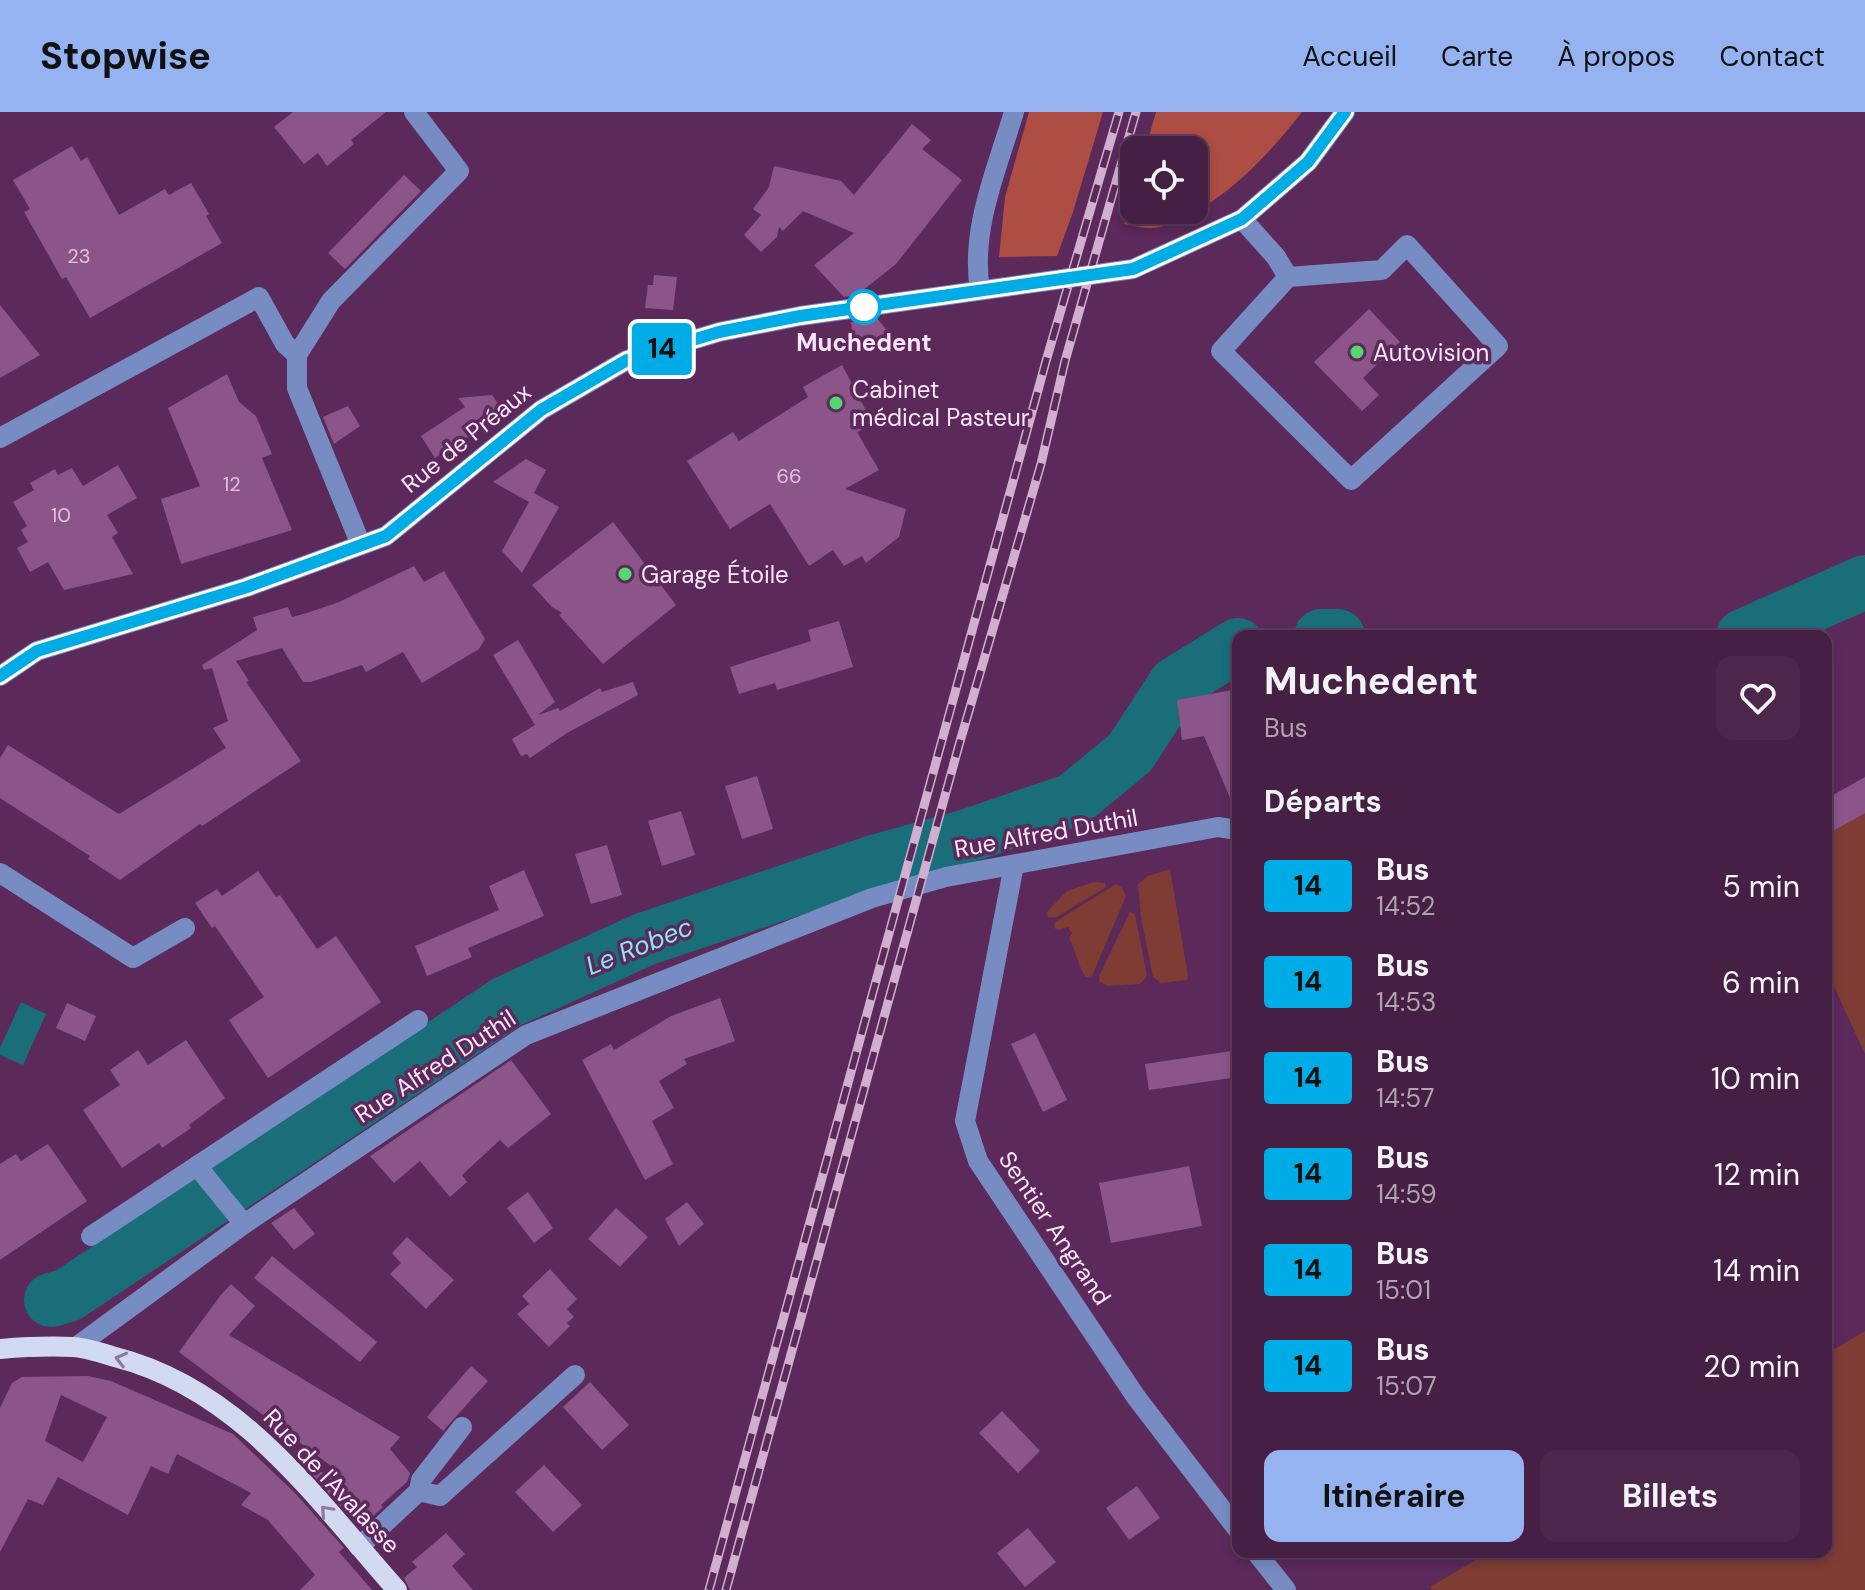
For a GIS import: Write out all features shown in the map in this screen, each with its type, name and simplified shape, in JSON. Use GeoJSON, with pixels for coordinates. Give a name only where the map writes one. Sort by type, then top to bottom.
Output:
{"type":"FeatureCollection","features":[{"type":"Feature","properties":{"kind":"main road","name":"Rue de l'Avalasse"},"geometry":{"type":"LineString","coordinates":[[0,1349],[76,1347],[137,1362],[232,1413],[265,1441],[397,1590]]}},
{"type":"Feature","properties":{"kind":"street"},"geometry":{"type":"LineString","coordinates":[[361,545],[297,388],[297,355],[331,301],[459,171],[414,112]]}},
{"type":"Feature","properties":{"kind":"street"},"geometry":{"type":"LineString","coordinates":[[980,290],[977,271],[980,224],[1014,112]]}},
{"type":"Feature","properties":{"kind":"street","name":"Rue de Préaux"},"geometry":{"type":"LineString","coordinates":[[0,676],[37,651],[247,587],[386,536],[541,410],[627,360],[719,332],[800,316],[1133,269],[1242,219],[1308,162],[1345,112]]}},
{"type":"Feature","properties":{"kind":"street"},"geometry":{"type":"LineString","coordinates":[[1242,219],[1276,257],[1288,277]]}},
{"type":"Feature","properties":{"kind":"street"},"geometry":{"type":"LineString","coordinates":[[1407,245],[1498,346],[1351,480],[1221,351],[1288,277],[1382,270],[1407,245]]}},
{"type":"Feature","properties":{"kind":"street"},"geometry":{"type":"LineString","coordinates":[[0,438],[259,297],[285,344],[297,355]]}},
{"type":"Feature","properties":{"kind":"street","name":"Rue Alfred Duthil"},"geometry":{"type":"LineString","coordinates":[[76,1347],[244,1224],[526,1035],[872,898],[946,877],[1218,827],[1232,829]]}},
{"type":"Feature","properties":{"kind":"street","name":"Sentier Angrand"},"geometry":{"type":"LineString","coordinates":[[1014,865],[965,1121],[978,1161],[1136,1397],[1232,1522]]}},
{"type":"Feature","properties":{"kind":"street"},"geometry":{"type":"LineString","coordinates":[[0,873],[133,958],[185,928]]}},
{"type":"Feature","properties":{"kind":"street"},"geometry":{"type":"LineString","coordinates":[[91,1236],[418,1020]]}},
{"type":"Feature","properties":{"kind":"street"},"geometry":{"type":"LineString","coordinates":[[197,1166],[244,1224]]}},
{"type":"Feature","properties":{"kind":"street"},"geometry":{"type":"LineString","coordinates":[[419,1491],[440,1496],[575,1375]]}},
{"type":"Feature","properties":{"kind":"street"},"geometry":{"type":"LineString","coordinates":[[359,1547],[419,1491],[421,1480],[462,1427]]}},
{"type":"Feature","properties":{"kind":"street"},"geometry":{"type":"LineString","coordinates":[[1261,1558],[1286,1590]]}},
{"type":"Feature","properties":{"kind":"shaded area"},"geometry":{"type":"Polygon","coordinates":[[[1029,112],[1103,112],[1057,256],[999,257],[1005,197],[1029,112]]]}},
{"type":"Feature","properties":{"kind":"shaded area"},"geometry":{"type":"Polygon","coordinates":[[[1156,112],[1302,112],[1257,164],[1208,204],[1208,136],[1149,136],[1156,112]]]}},
{"type":"Feature","properties":{"kind":"shaded area"},"geometry":{"type":"Polygon","coordinates":[[[1124,224],[1167,224],[1156,228],[1124,224]]]}},
{"type":"Feature","properties":{"kind":"shaded area"},"geometry":{"type":"Polygon","coordinates":[[[1865,812],[1865,1054],[1832,982],[1832,831],[1865,812]]]}},
{"type":"Feature","properties":{"kind":"shaded area"},"geometry":{"type":"Polygon","coordinates":[[[1170,869],[1188,976],[1187,980],[1161,983],[1153,977],[1138,884],[1148,876],[1170,869]]]}},
{"type":"Feature","properties":{"kind":"shaded area"},"geometry":{"type":"Polygon","coordinates":[[[1094,882],[1105,883],[1106,887],[1057,917],[1048,917],[1047,912],[1067,891],[1094,882]]]}},
{"type":"Feature","properties":{"kind":"shaded area"},"geometry":{"type":"Polygon","coordinates":[[[1116,884],[1126,896],[1092,976],[1086,977],[1069,938],[1072,933],[1068,927],[1054,928],[1055,922],[1116,884]]]}},
{"type":"Feature","properties":{"kind":"shaded area"},"geometry":{"type":"Polygon","coordinates":[[[1130,912],[1135,914],[1147,976],[1140,984],[1107,986],[1100,982],[1099,976],[1130,912]]]}},
{"type":"Feature","properties":{"kind":"shaded area"},"geometry":{"type":"Polygon","coordinates":[[[21,1002],[46,1014],[23,1065],[0,1055],[0,1048],[21,1002]]]}},
{"type":"Feature","properties":{"kind":"shaded area"},"geometry":{"type":"Polygon","coordinates":[[[1865,1331],[1865,1590],[1432,1590],[1430,1587],[1479,1558],[1832,1558],[1832,1350],[1865,1331]]]}},
{"type":"Feature","properties":{"kind":"building"},"geometry":{"type":"Polygon","coordinates":[[[293,112],[386,112],[351,140],[354,144],[327,166],[318,153],[304,164],[274,127],[293,112]]]}},
{"type":"Feature","properties":{"kind":"building"},"geometry":{"type":"Polygon","coordinates":[[[912,124],[931,140],[922,149],[962,180],[896,264],[857,295],[844,297],[814,265],[854,233],[803,211],[783,231],[779,227],[777,237],[761,252],[744,235],[761,215],[753,209],[769,187],[774,166],[841,181],[854,195],[912,124]]]}},
{"type":"Feature","properties":{"kind":"building"},"geometry":{"type":"Polygon","coordinates":[[[72,146],[81,161],[87,157],[119,215],[165,189],[169,195],[191,183],[222,243],[90,318],[66,277],[62,279],[24,212],[30,209],[13,180],[72,146]]]}},
{"type":"Feature","properties":{"kind":"building"},"geometry":{"type":"Polygon","coordinates":[[[404,175],[421,191],[345,269],[328,253],[404,175]]]}},
{"type":"Feature","properties":{"kind":"building"},"geometry":{"type":"Polygon","coordinates":[[[654,275],[677,277],[673,310],[645,308],[648,285],[653,285],[654,275]]]}},
{"type":"Feature","properties":{"kind":"building"},"geometry":{"type":"Polygon","coordinates":[[[0,305],[40,355],[0,378],[0,305]]]}},
{"type":"Feature","properties":{"kind":"building","name":"Autovision"},"geometry":{"type":"Polygon","coordinates":[[[1369,309],[1400,342],[1363,378],[1379,395],[1362,411],[1314,362],[1369,309]]]}},
{"type":"Feature","properties":{"kind":"building"},"geometry":{"type":"Polygon","coordinates":[[[877,318],[896,342],[854,347],[851,322],[877,318]]]}},
{"type":"Feature","properties":{"kind":"building"},"geometry":{"type":"Polygon","coordinates":[[[842,365],[870,418],[858,424],[862,430],[857,432],[879,470],[845,489],[906,509],[899,537],[866,563],[862,556],[844,566],[833,550],[809,566],[770,504],[730,529],[687,461],[733,432],[739,441],[808,397],[803,387],[842,365]]]}},
{"type":"Feature","properties":{"kind":"building"},"geometry":{"type":"Polygon","coordinates":[[[227,374],[239,402],[256,416],[272,454],[262,458],[292,530],[181,564],[161,499],[200,486],[168,408],[227,374]]]}},
{"type":"Feature","properties":{"kind":"building"},"geometry":{"type":"Polygon","coordinates":[[[492,395],[502,409],[486,425],[435,458],[421,436],[465,407],[458,398],[492,395]]]}},
{"type":"Feature","properties":{"kind":"building"},"geometry":{"type":"Polygon","coordinates":[[[348,406],[360,426],[334,444],[323,417],[348,406]]]}},
{"type":"Feature","properties":{"kind":"building"},"geometry":{"type":"Polygon","coordinates":[[[526,459],[546,470],[534,493],[559,507],[522,573],[502,551],[529,502],[493,482],[526,459]]]}},
{"type":"Feature","properties":{"kind":"building"},"geometry":{"type":"Polygon","coordinates":[[[118,465],[137,498],[107,515],[118,533],[112,537],[133,574],[64,590],[48,562],[30,572],[17,548],[28,542],[21,530],[27,526],[13,502],[34,490],[30,483],[55,469],[58,475],[72,468],[83,486],[118,465]]]}},
{"type":"Feature","properties":{"kind":"building"},"geometry":{"type":"Polygon","coordinates":[[[613,522],[676,605],[603,664],[559,615],[562,613],[552,607],[532,585],[613,522]]]}},
{"type":"Feature","properties":{"kind":"building"},"geometry":{"type":"Polygon","coordinates":[[[414,566],[424,582],[444,571],[485,639],[479,649],[422,683],[403,652],[366,672],[362,665],[311,682],[303,682],[282,648],[236,661],[249,681],[246,682],[301,761],[202,826],[200,824],[120,880],[88,859],[90,856],[0,798],[0,758],[8,745],[119,814],[226,748],[213,728],[228,721],[212,668],[204,670],[202,665],[257,630],[253,617],[288,607],[292,617],[307,613],[339,602],[414,566]]]}},
{"type":"Feature","properties":{"kind":"building"},"geometry":{"type":"Polygon","coordinates":[[[839,621],[853,667],[777,690],[775,683],[739,694],[730,667],[811,641],[808,630],[839,621]]]}},
{"type":"Feature","properties":{"kind":"building"},"geometry":{"type":"Polygon","coordinates":[[[518,640],[555,702],[538,715],[558,708],[560,711],[600,688],[602,692],[633,682],[638,695],[567,733],[530,758],[527,754],[521,756],[512,739],[535,725],[493,655],[518,640]]]}},
{"type":"Feature","properties":{"kind":"building"},"geometry":{"type":"Polygon","coordinates":[[[1232,690],[1232,803],[1204,736],[1182,740],[1177,700],[1232,690]]]}},
{"type":"Feature","properties":{"kind":"building"},"geometry":{"type":"Polygon","coordinates":[[[757,776],[773,829],[742,839],[725,786],[757,776]]]}},
{"type":"Feature","properties":{"kind":"building"},"geometry":{"type":"Polygon","coordinates":[[[1865,777],[1865,813],[1832,832],[1832,796],[1865,777]]]}},
{"type":"Feature","properties":{"kind":"building"},"geometry":{"type":"Polygon","coordinates":[[[681,811],[695,855],[662,866],[648,821],[681,811]]]}},
{"type":"Feature","properties":{"kind":"building"},"geometry":{"type":"Polygon","coordinates":[[[607,845],[622,895],[591,904],[575,854],[607,845]]]}},
{"type":"Feature","properties":{"kind":"building"},"geometry":{"type":"Polygon","coordinates":[[[524,870],[544,916],[468,948],[472,957],[427,976],[415,946],[499,910],[489,886],[524,870]]]}},
{"type":"Feature","properties":{"kind":"building"},"geometry":{"type":"Polygon","coordinates":[[[258,871],[276,897],[280,895],[317,949],[336,936],[381,1002],[268,1078],[229,1020],[264,997],[215,926],[212,928],[195,903],[217,889],[222,896],[258,871]]]}},
{"type":"Feature","properties":{"kind":"building"},"geometry":{"type":"Polygon","coordinates":[[[720,998],[735,1041],[684,1059],[687,1064],[659,1081],[674,1108],[652,1121],[673,1164],[645,1180],[582,1060],[611,1044],[614,1050],[671,1016],[720,998]]]}},
{"type":"Feature","properties":{"kind":"building"},"geometry":{"type":"Polygon","coordinates":[[[67,1003],[96,1016],[85,1041],[56,1028],[67,1003]]]}},
{"type":"Feature","properties":{"kind":"building"},"geometry":{"type":"Polygon","coordinates":[[[1035,1033],[1067,1100],[1043,1112],[1011,1044],[1035,1033]]]}},
{"type":"Feature","properties":{"kind":"building"},"geometry":{"type":"Polygon","coordinates":[[[186,1040],[225,1098],[162,1148],[159,1143],[122,1168],[83,1110],[120,1085],[110,1070],[138,1050],[148,1065],[186,1040]]]}},
{"type":"Feature","properties":{"kind":"building"},"geometry":{"type":"Polygon","coordinates":[[[1232,1051],[1232,1078],[1149,1090],[1145,1064],[1232,1051]]]}},
{"type":"Feature","properties":{"kind":"building"},"geometry":{"type":"Polygon","coordinates":[[[511,1060],[551,1114],[508,1148],[500,1140],[462,1175],[467,1182],[450,1197],[420,1161],[394,1183],[370,1156],[511,1060]]]}},
{"type":"Feature","properties":{"kind":"building"},"geometry":{"type":"Polygon","coordinates":[[[48,1144],[87,1201],[0,1260],[0,1164],[16,1154],[21,1161],[48,1144]]]}},
{"type":"Feature","properties":{"kind":"building"},"geometry":{"type":"Polygon","coordinates":[[[1189,1166],[1202,1226],[1111,1243],[1099,1183],[1189,1166]]]}},
{"type":"Feature","properties":{"kind":"building"},"geometry":{"type":"Polygon","coordinates":[[[528,1192],[553,1228],[534,1243],[507,1208],[528,1192]]]}},
{"type":"Feature","properties":{"kind":"building"},"geometry":{"type":"Polygon","coordinates":[[[687,1202],[704,1224],[679,1246],[665,1219],[687,1202]]]}},
{"type":"Feature","properties":{"kind":"building"},"geometry":{"type":"Polygon","coordinates":[[[294,1208],[315,1234],[294,1250],[271,1223],[294,1208]]]}},
{"type":"Feature","properties":{"kind":"building"},"geometry":{"type":"Polygon","coordinates":[[[616,1208],[648,1237],[620,1267],[588,1239],[616,1208]]]}},
{"type":"Feature","properties":{"kind":"building"},"geometry":{"type":"Polygon","coordinates":[[[407,1237],[454,1280],[426,1309],[390,1274],[401,1263],[392,1253],[407,1237]]]}},
{"type":"Feature","properties":{"kind":"building"},"geometry":{"type":"Polygon","coordinates":[[[272,1256],[377,1342],[360,1362],[254,1278],[272,1256]]]}},
{"type":"Feature","properties":{"kind":"building"},"geometry":{"type":"Polygon","coordinates":[[[550,1269],[577,1299],[567,1309],[574,1317],[567,1323],[570,1326],[549,1347],[517,1314],[529,1304],[522,1296],[550,1269]]]}},
{"type":"Feature","properties":{"kind":"building"},"geometry":{"type":"Polygon","coordinates":[[[231,1284],[255,1306],[229,1335],[400,1437],[390,1449],[410,1473],[407,1482],[360,1528],[303,1464],[331,1476],[335,1469],[179,1352],[231,1284]]]}},
{"type":"Feature","properties":{"kind":"building"},"geometry":{"type":"Polygon","coordinates":[[[471,1366],[488,1381],[443,1431],[427,1417],[471,1366]]]}},
{"type":"Feature","properties":{"kind":"building"},"geometry":{"type":"Polygon","coordinates":[[[88,1376],[111,1381],[233,1434],[295,1493],[344,1548],[339,1552],[372,1590],[300,1590],[315,1575],[268,1520],[241,1505],[251,1493],[177,1454],[168,1474],[151,1466],[128,1515],[58,1477],[43,1505],[28,1499],[0,1552],[0,1408],[12,1383],[22,1377],[88,1376]],[[61,1395],[45,1441],[83,1462],[107,1417],[61,1395]]]}},
{"type":"Feature","properties":{"kind":"building"},"geometry":{"type":"Polygon","coordinates":[[[590,1382],[629,1425],[602,1450],[563,1407],[590,1382]]]}},
{"type":"Feature","properties":{"kind":"building"},"geometry":{"type":"Polygon","coordinates":[[[1002,1411],[1040,1451],[1018,1473],[979,1433],[1002,1411]]]}},
{"type":"Feature","properties":{"kind":"building"},"geometry":{"type":"Polygon","coordinates":[[[544,1465],[582,1505],[553,1532],[515,1492],[544,1465]]]}},
{"type":"Feature","properties":{"kind":"building"},"geometry":{"type":"Polygon","coordinates":[[[1137,1486],[1160,1518],[1129,1540],[1106,1508],[1137,1486]]]}},
{"type":"Feature","properties":{"kind":"building"},"geometry":{"type":"Polygon","coordinates":[[[1028,1528],[1056,1562],[1025,1587],[997,1553],[1028,1528]]]}},
{"type":"Feature","properties":{"kind":"building"},"geometry":{"type":"Polygon","coordinates":[[[446,1533],[465,1554],[452,1566],[473,1590],[410,1590],[404,1578],[417,1567],[412,1562],[446,1533]]]}},
{"type":"Feature","properties":{"kind":"waterway","name":"Le Robec"},"geometry":{"type":"LineString","coordinates":[[1757,630],[1865,582]]}},
{"type":"Feature","properties":{"kind":"waterway","name":"Le Robec"},"geometry":{"type":"LineString","coordinates":[[51,1300],[68,1295],[507,1002],[645,939],[874,862],[964,837],[1073,800],[1130,753],[1175,684],[1232,649]]}},
{"type":"Feature","properties":{"kind":"railway"},"geometry":{"type":"LineString","coordinates":[[709,1590],[1046,361],[1119,112]]}},
{"type":"Feature","properties":{"kind":"railway"},"geometry":{"type":"LineString","coordinates":[[726,1590],[959,745],[1041,464],[1065,361],[1136,112]]}},
{"type":"Feature","properties":{"kind":"bus line","name":"14"},"geometry":{"type":"LineString","coordinates":[[0,676],[37,651],[247,587],[386,536],[541,410],[627,360],[719,332],[800,316],[1133,269],[1242,219],[1308,162],[1345,112]]}},
{"type":"Feature","properties":{"kind":"place","name":"Muchedent"},"geometry":{"type":"Point","coordinates":[864,307]}},
{"type":"Feature","properties":{"kind":"place","name":"Autovision"},"geometry":{"type":"Point","coordinates":[1357,352]}},
{"type":"Feature","properties":{"kind":"place","name":"Cabinet médical Pasteur"},"geometry":{"type":"Point","coordinates":[836,403]}},
{"type":"Feature","properties":{"kind":"place","name":"Garage Étoile"},"geometry":{"type":"Point","coordinates":[625,574]}}]}
